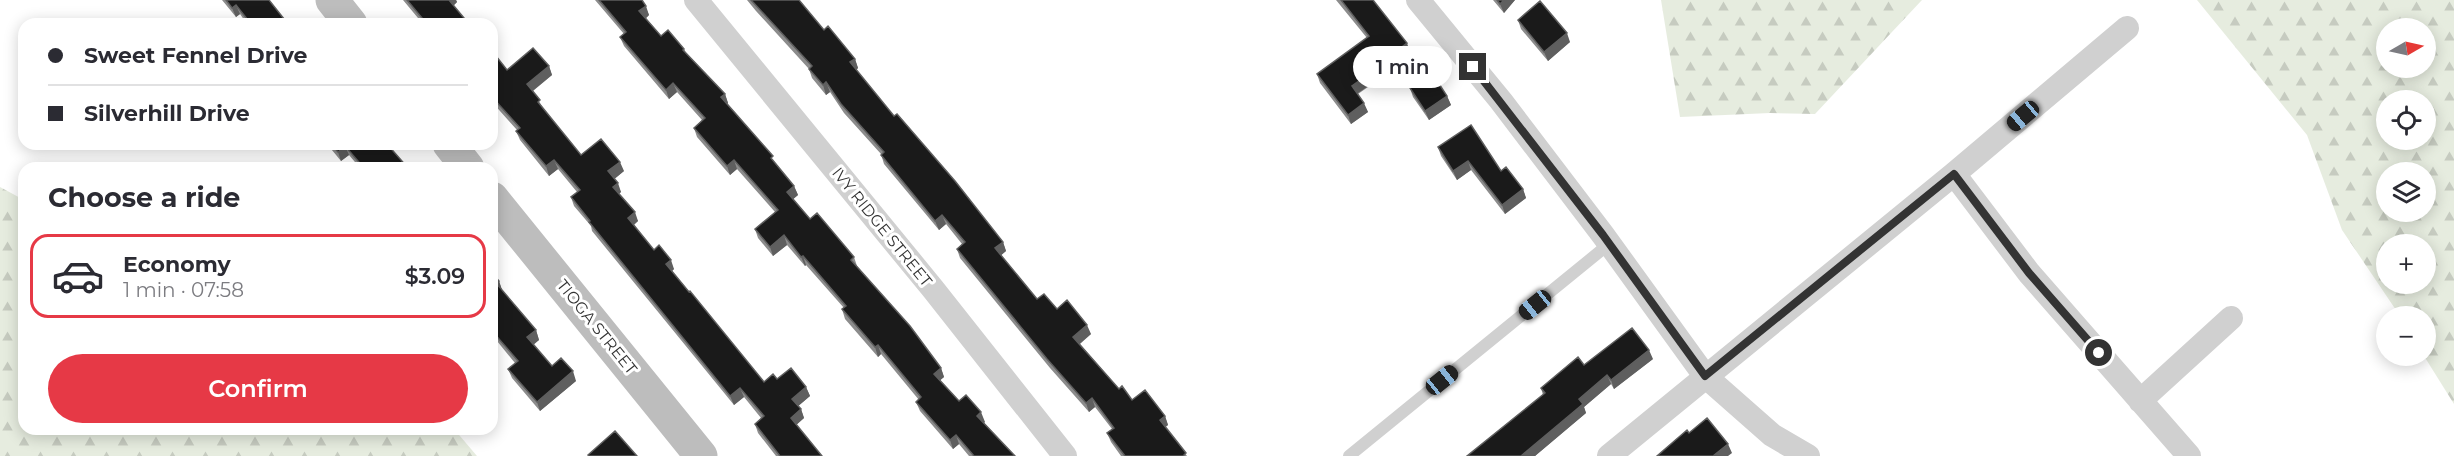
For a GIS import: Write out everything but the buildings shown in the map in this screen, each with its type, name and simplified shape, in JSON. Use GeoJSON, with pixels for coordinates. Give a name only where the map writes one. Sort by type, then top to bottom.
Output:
{"type":"FeatureCollection","features":[{"type":"Feature","properties":{"kind":"street"},"geometry":{"type":"LineString","coordinates":[[332,0],[346,18]]}},
{"type":"Feature","properties":{"kind":"street","name":"IVY RIDGE STREET"},"geometry":{"type":"LineString","coordinates":[[696,0],[933,289],[1065,456]]}},
{"type":"Feature","properties":{"kind":"street"},"geometry":{"type":"LineString","coordinates":[[1418,0],[1501,101],[1705,376],[1772,435],[1808,456]]}},
{"type":"Feature","properties":{"kind":"street"},"geometry":{"type":"LineString","coordinates":[[1609,456],[1954,174],[2127,28]]}},
{"type":"Feature","properties":{"kind":"street"},"geometry":{"type":"LineString","coordinates":[[453,150],[463,162]]}},
{"type":"Feature","properties":{"kind":"street"},"geometry":{"type":"LineString","coordinates":[[1954,174],[2029,273],[2189,456]]}},
{"type":"Feature","properties":{"kind":"street","name":"TIOGA STREET"},"geometry":{"type":"LineString","coordinates":[[498,205],[701,456]]}},
{"type":"Feature","properties":{"kind":"street"},"geometry":{"type":"LineString","coordinates":[[2140,401],[2231,318]]}},
{"type":"Feature","properties":{"kind":"lane"},"geometry":{"type":"LineString","coordinates":[[1349,456],[1609,244]]}},
{"type":"Feature","properties":{"kind":"green space"},"geometry":{"type":"Polygon","coordinates":[[[1661,0],[1922,0],[1815,114],[1770,113],[1680,117],[1661,0]]]}},
{"type":"Feature","properties":{"kind":"green space"},"geometry":{"type":"Polygon","coordinates":[[[2197,0],[2454,0],[2454,404],[2430,366],[2436,366],[2436,306],[2393,306],[2385,294],[2436,294],[2436,234],[2376,234],[2376,280],[2342,230],[2307,135],[2197,0]]]}},
{"type":"Feature","properties":{"kind":"green space"},"geometry":{"type":"Polygon","coordinates":[[[0,187],[18,197],[18,435],[459,435],[477,456],[0,456],[0,187]]]}},
{"type":"Feature","properties":{"kind":"route"},"geometry":{"type":"LineString","coordinates":[[1473,67],[1603,235],[1705,376],[1954,174],[2029,273],[2099,353]]}}]}
